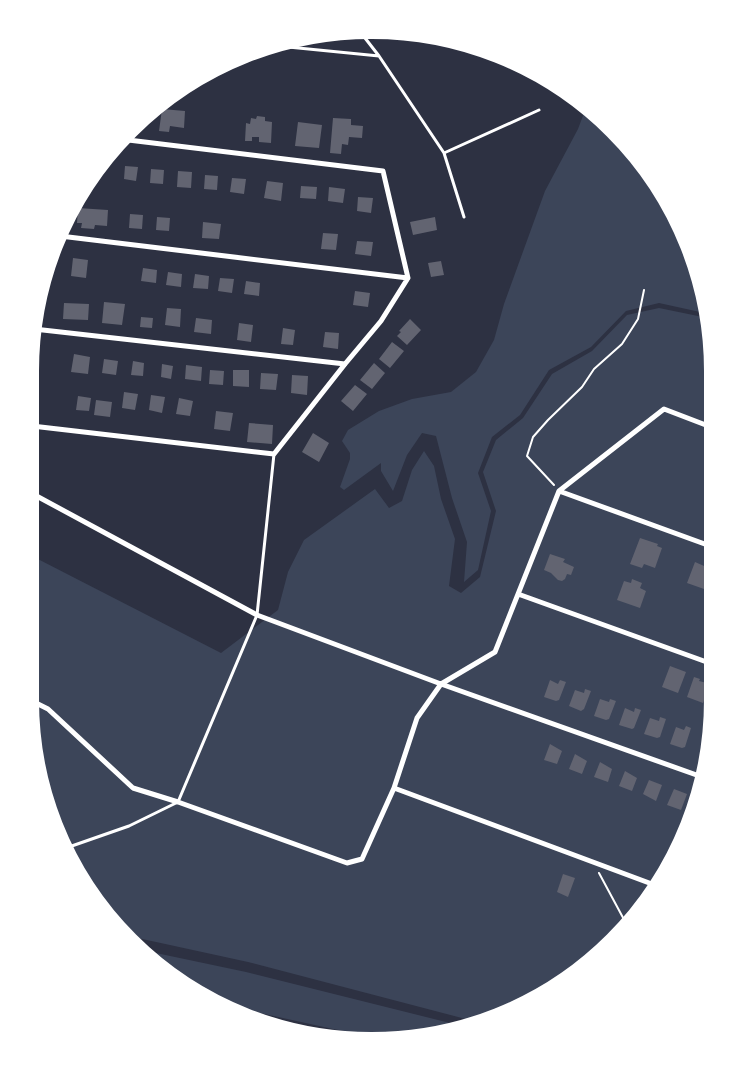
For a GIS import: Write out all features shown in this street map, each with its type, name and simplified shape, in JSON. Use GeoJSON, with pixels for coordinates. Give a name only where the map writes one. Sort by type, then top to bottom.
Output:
{"type":"FeatureCollection","features":[{"type":"Feature","properties":{"kind":"street"},"geometry":{"type":"LineString","coordinates":[[36,426],[274,454],[344,364],[381,321],[408,278],[383,171],[128,140]]}},
{"type":"Feature","properties":{"kind":"street"},"geometry":{"type":"LineString","coordinates":[[65,237],[408,278]]}},
{"type":"Feature","properties":{"kind":"street"},"geometry":{"type":"LineString","coordinates":[[39,330],[344,364]]}},
{"type":"Feature","properties":{"kind":"street"},"geometry":{"type":"LineString","coordinates":[[36,703],[48,709],[133,788],[178,802],[347,863],[362,859],[394,788],[418,718],[441,684],[494,652],[559,491],[664,410],[707,426]]}},
{"type":"Feature","properties":{"kind":"street"},"geometry":{"type":"LineString","coordinates":[[559,491],[707,545]]}},
{"type":"Feature","properties":{"kind":"street"},"geometry":{"type":"LineString","coordinates":[[36,496],[257,615],[441,684],[698,775]]}},
{"type":"Feature","properties":{"kind":"street"},"geometry":{"type":"LineString","coordinates":[[518,594],[707,662]]}},
{"type":"Feature","properties":{"kind":"street"},"geometry":{"type":"LineString","coordinates":[[394,788],[651,884]]}},
{"type":"Feature","properties":{"kind":"lane"},"geometry":{"type":"LineString","coordinates":[[364,36],[444,153],[464,218]]}},
{"type":"Feature","properties":{"kind":"lane"},"geometry":{"type":"LineString","coordinates":[[289,47],[379,56]]}},
{"type":"Feature","properties":{"kind":"lane"},"geometry":{"type":"LineString","coordinates":[[444,153],[539,110]]}},
{"type":"Feature","properties":{"kind":"lane"},"geometry":{"type":"LineString","coordinates":[[70,846],[129,826],[178,802],[257,615],[274,454]]}},
{"type":"Feature","properties":{"kind":"path"},"geometry":{"type":"LineString","coordinates":[[559,491],[527,456],[533,437],[582,387],[594,370],[622,344],[638,319],[644,290]]}},
{"type":"Feature","properties":{"kind":"path"},"geometry":{"type":"LineString","coordinates":[[593,862],[624,920]]}},
{"type":"Feature","properties":{"kind":"shaded area"},"geometry":{"type":"Polygon","coordinates":[[[584,112],[624,150],[650,185],[662,204],[681,243],[689,264],[701,313],[659,303],[626,311],[591,347],[549,370],[520,415],[492,437],[478,473],[491,511],[478,570],[464,582],[467,542],[452,498],[436,436],[422,433],[407,455],[393,491],[381,471],[381,463],[344,490],[340,487],[350,459],[350,453],[342,441],[348,430],[379,411],[412,399],[451,392],[476,372],[494,340],[504,304],[545,191],[578,129],[584,112]]]}},
{"type":"Feature","properties":{"kind":"shaded area"},"geometry":{"type":"Polygon","coordinates":[[[659,308],[702,318],[707,372],[707,699],[704,743],[689,807],[662,867],[624,921],[593,952],[558,978],[520,1000],[469,1020],[248,962],[134,937],[106,904],[81,867],[62,828],[48,786],[39,743],[37,721],[36,558],[221,653],[278,610],[288,572],[304,540],[375,489],[389,508],[402,501],[412,470],[424,451],[434,466],[441,499],[455,539],[449,586],[461,593],[480,577],[496,511],[483,472],[496,440],[523,418],[552,374],[592,351],[627,315],[659,308]]]}},
{"type":"Feature","properties":{"kind":"shaded area"},"geometry":{"type":"Polygon","coordinates":[[[150,952],[246,972],[454,1024],[415,1032],[372,1035],[333,1029],[243,1009],[204,990],[150,952]]]}},
{"type":"Feature","properties":{"kind":"building"},"geometry":{"type":"Polygon","coordinates":[[[162,110],[185,111],[184,128],[170,126],[169,132],[159,131],[162,110]]]}},
{"type":"Feature","properties":{"kind":"building"},"geometry":{"type":"Polygon","coordinates":[[[257,116],[265,117],[265,121],[272,122],[271,143],[259,142],[259,137],[252,137],[252,141],[245,141],[246,123],[250,124],[251,118],[256,119],[257,116]]]}},
{"type":"Feature","properties":{"kind":"building"},"geometry":{"type":"Polygon","coordinates":[[[333,118],[351,119],[351,125],[363,126],[362,138],[349,137],[348,145],[342,144],[341,154],[330,153],[333,118]]]}},
{"type":"Feature","properties":{"kind":"building"},"geometry":{"type":"Polygon","coordinates":[[[298,122],[322,125],[319,148],[295,146],[298,122]]]}},
{"type":"Feature","properties":{"kind":"building"},"geometry":{"type":"Polygon","coordinates":[[[125,166],[138,167],[136,181],[124,179],[125,166]]]}},
{"type":"Feature","properties":{"kind":"building"},"geometry":{"type":"Polygon","coordinates":[[[151,169],[164,170],[163,184],[150,183],[151,169]]]}},
{"type":"Feature","properties":{"kind":"building"},"geometry":{"type":"Polygon","coordinates":[[[178,171],[192,172],[191,188],[177,187],[178,171]]]}},
{"type":"Feature","properties":{"kind":"building"},"geometry":{"type":"Polygon","coordinates":[[[205,175],[218,176],[217,190],[204,189],[205,175]]]}},
{"type":"Feature","properties":{"kind":"building"},"geometry":{"type":"Polygon","coordinates":[[[232,178],[246,179],[244,194],[230,192],[232,178]]]}},
{"type":"Feature","properties":{"kind":"building"},"geometry":{"type":"Polygon","coordinates":[[[267,181],[283,183],[281,201],[264,198],[267,181]]]}},
{"type":"Feature","properties":{"kind":"building"},"geometry":{"type":"Polygon","coordinates":[[[301,186],[317,187],[316,199],[300,198],[301,186]]]}},
{"type":"Feature","properties":{"kind":"building"},"geometry":{"type":"Polygon","coordinates":[[[329,187],[345,189],[343,203],[328,201],[329,187]]]}},
{"type":"Feature","properties":{"kind":"building"},"geometry":{"type":"Polygon","coordinates":[[[358,197],[373,198],[371,213],[357,211],[358,197]]]}},
{"type":"Feature","properties":{"kind":"building"},"geometry":{"type":"Polygon","coordinates":[[[79,208],[108,210],[107,226],[95,225],[94,229],[81,228],[82,223],[77,223],[79,208]]]}},
{"type":"Feature","properties":{"kind":"building"},"geometry":{"type":"Polygon","coordinates":[[[130,214],[143,215],[142,229],[129,228],[130,214]]]}},
{"type":"Feature","properties":{"kind":"building"},"geometry":{"type":"Polygon","coordinates":[[[157,217],[170,218],[169,231],[156,230],[157,217]]]}},
{"type":"Feature","properties":{"kind":"building"},"geometry":{"type":"Polygon","coordinates":[[[435,217],[437,230],[413,235],[410,222],[435,217]]]}},
{"type":"Feature","properties":{"kind":"building"},"geometry":{"type":"Polygon","coordinates":[[[203,222],[221,224],[219,239],[202,238],[203,222]]]}},
{"type":"Feature","properties":{"kind":"building"},"geometry":{"type":"Polygon","coordinates":[[[323,233],[338,234],[336,250],[321,249],[323,233]]]}},
{"type":"Feature","properties":{"kind":"building"},"geometry":{"type":"Polygon","coordinates":[[[357,241],[373,242],[371,256],[355,254],[357,241]]]}},
{"type":"Feature","properties":{"kind":"building"},"geometry":{"type":"Polygon","coordinates":[[[73,258],[88,260],[86,278],[71,276],[73,258]]]}},
{"type":"Feature","properties":{"kind":"building"},"geometry":{"type":"Polygon","coordinates":[[[441,261],[444,275],[431,277],[428,263],[441,261]]]}},
{"type":"Feature","properties":{"kind":"building"},"geometry":{"type":"Polygon","coordinates":[[[143,268],[157,270],[156,283],[141,281],[143,268]]]}},
{"type":"Feature","properties":{"kind":"building"},"geometry":{"type":"Polygon","coordinates":[[[168,272],[182,274],[181,287],[166,285],[168,272]]]}},
{"type":"Feature","properties":{"kind":"building"},"geometry":{"type":"Polygon","coordinates":[[[195,274],[209,276],[208,289],[193,288],[195,274]]]}},
{"type":"Feature","properties":{"kind":"building"},"geometry":{"type":"Polygon","coordinates":[[[220,278],[234,279],[232,293],[218,291],[220,278]]]}},
{"type":"Feature","properties":{"kind":"building"},"geometry":{"type":"Polygon","coordinates":[[[246,281],[260,283],[259,296],[244,294],[246,281]]]}},
{"type":"Feature","properties":{"kind":"building"},"geometry":{"type":"Polygon","coordinates":[[[355,291],[370,293],[368,307],[353,305],[355,291]]]}},
{"type":"Feature","properties":{"kind":"building"},"geometry":{"type":"Polygon","coordinates":[[[104,302],[125,304],[122,325],[102,323],[104,302]]]}},
{"type":"Feature","properties":{"kind":"building"},"geometry":{"type":"Polygon","coordinates":[[[64,303],[89,304],[88,320],[63,319],[64,303]]]}},
{"type":"Feature","properties":{"kind":"building"},"geometry":{"type":"Polygon","coordinates":[[[167,308],[181,309],[180,327],[165,325],[167,308]]]}},
{"type":"Feature","properties":{"kind":"building"},"geometry":{"type":"Polygon","coordinates":[[[141,317],[153,318],[152,328],[140,327],[141,317]]]}},
{"type":"Feature","properties":{"kind":"building"},"geometry":{"type":"Polygon","coordinates":[[[196,318],[212,320],[211,334],[194,332],[196,318]]]}},
{"type":"Feature","properties":{"kind":"building"},"geometry":{"type":"Polygon","coordinates":[[[410,319],[421,330],[407,345],[397,336],[410,319]]]}},
{"type":"Feature","properties":{"kind":"building"},"geometry":{"type":"Polygon","coordinates":[[[239,323],[253,325],[251,342],[237,340],[239,323]]]}},
{"type":"Feature","properties":{"kind":"building"},"geometry":{"type":"Polygon","coordinates":[[[283,328],[295,330],[293,345],[281,344],[283,328]]]}},
{"type":"Feature","properties":{"kind":"building"},"geometry":{"type":"Polygon","coordinates":[[[325,332],[339,333],[338,349],[323,347],[325,332]]]}},
{"type":"Feature","properties":{"kind":"building"},"geometry":{"type":"Polygon","coordinates":[[[392,342],[404,351],[390,368],[379,359],[392,342]]]}},
{"type":"Feature","properties":{"kind":"building"},"geometry":{"type":"Polygon","coordinates":[[[74,354],[90,357],[88,374],[71,372],[74,354]]]}},
{"type":"Feature","properties":{"kind":"building"},"geometry":{"type":"Polygon","coordinates":[[[104,359],[118,361],[116,375],[102,373],[104,359]]]}},
{"type":"Feature","properties":{"kind":"building"},"geometry":{"type":"Polygon","coordinates":[[[133,361],[144,363],[143,376],[131,375],[133,361]]]}},
{"type":"Feature","properties":{"kind":"building"},"geometry":{"type":"Polygon","coordinates":[[[374,363],[385,373],[372,389],[360,380],[374,363]]]}},
{"type":"Feature","properties":{"kind":"building"},"geometry":{"type":"Polygon","coordinates":[[[162,364],[173,366],[171,379],[161,377],[162,364]]]}},
{"type":"Feature","properties":{"kind":"building"},"geometry":{"type":"Polygon","coordinates":[[[186,365],[202,367],[201,381],[185,379],[186,365]]]}},
{"type":"Feature","properties":{"kind":"building"},"geometry":{"type":"Polygon","coordinates":[[[210,370],[224,371],[223,385],[209,384],[210,370]]]}},
{"type":"Feature","properties":{"kind":"building"},"geometry":{"type":"Polygon","coordinates":[[[233,370],[249,370],[249,387],[233,386],[233,370]]]}},
{"type":"Feature","properties":{"kind":"building"},"geometry":{"type":"Polygon","coordinates":[[[261,373],[278,374],[276,390],[260,389],[261,373]]]}},
{"type":"Feature","properties":{"kind":"building"},"geometry":{"type":"Polygon","coordinates":[[[292,375],[308,376],[307,395],[291,393],[292,375]]]}},
{"type":"Feature","properties":{"kind":"building"},"geometry":{"type":"Polygon","coordinates":[[[355,385],[367,394],[353,411],[341,401],[355,385]]]}},
{"type":"Feature","properties":{"kind":"building"},"geometry":{"type":"Polygon","coordinates":[[[124,392],[138,394],[135,410],[122,408],[124,392]]]}},
{"type":"Feature","properties":{"kind":"building"},"geometry":{"type":"Polygon","coordinates":[[[151,395],[165,397],[162,413],[149,410],[151,395]]]}},
{"type":"Feature","properties":{"kind":"building"},"geometry":{"type":"Polygon","coordinates":[[[78,396],[91,398],[89,411],[76,410],[78,396]]]}},
{"type":"Feature","properties":{"kind":"building"},"geometry":{"type":"Polygon","coordinates":[[[179,398],[193,401],[190,416],[176,414],[179,398]]]}},
{"type":"Feature","properties":{"kind":"building"},"geometry":{"type":"Polygon","coordinates":[[[96,400],[112,402],[110,417],[94,415],[96,400]]]}},
{"type":"Feature","properties":{"kind":"building"},"geometry":{"type":"Polygon","coordinates":[[[216,411],[233,413],[230,431],[214,429],[216,411]]]}},
{"type":"Feature","properties":{"kind":"building"},"geometry":{"type":"Polygon","coordinates":[[[249,423],[273,425],[272,444],[247,442],[249,423]]]}},
{"type":"Feature","properties":{"kind":"building"},"geometry":{"type":"Polygon","coordinates":[[[313,433],[329,443],[319,462],[302,452],[313,433]]]}},
{"type":"Feature","properties":{"kind":"building"},"geometry":{"type":"Polygon","coordinates":[[[640,538],[658,544],[657,546],[662,548],[655,568],[644,564],[642,568],[630,564],[640,538]]]}},
{"type":"Feature","properties":{"kind":"building"},"geometry":{"type":"Polygon","coordinates":[[[550,554],[565,559],[563,562],[574,567],[571,575],[567,574],[562,581],[544,570],[550,554]]]}},
{"type":"Feature","properties":{"kind":"building"},"geometry":{"type":"Polygon","coordinates":[[[695,562],[707,567],[707,580],[704,589],[687,583],[695,562]]]}},
{"type":"Feature","properties":{"kind":"building"},"geometry":{"type":"Polygon","coordinates":[[[632,579],[642,583],[640,588],[646,591],[640,608],[617,600],[624,581],[631,583],[632,579]]]}},
{"type":"Feature","properties":{"kind":"building"},"geometry":{"type":"Polygon","coordinates":[[[670,666],[686,672],[678,693],[662,687],[670,666]]]}},
{"type":"Feature","properties":{"kind":"building"},"geometry":{"type":"Polygon","coordinates":[[[694,677],[700,679],[699,681],[707,683],[707,694],[703,703],[687,697],[694,677]]]}},
{"type":"Feature","properties":{"kind":"building"},"geometry":{"type":"Polygon","coordinates":[[[550,680],[558,684],[560,680],[566,682],[559,700],[556,701],[544,697],[550,680]]]}},
{"type":"Feature","properties":{"kind":"building"},"geometry":{"type":"Polygon","coordinates":[[[585,689],[591,691],[584,709],[581,711],[569,706],[575,690],[584,693],[585,689]]]}},
{"type":"Feature","properties":{"kind":"building"},"geometry":{"type":"Polygon","coordinates":[[[600,699],[609,702],[610,699],[616,701],[609,719],[606,720],[594,716],[600,699]]]}},
{"type":"Feature","properties":{"kind":"building"},"geometry":{"type":"Polygon","coordinates":[[[625,708],[634,712],[635,708],[641,710],[632,729],[619,725],[625,708]]]}},
{"type":"Feature","properties":{"kind":"building"},"geometry":{"type":"Polygon","coordinates":[[[660,717],[666,719],[660,737],[657,738],[644,734],[650,718],[659,721],[660,717]]]}},
{"type":"Feature","properties":{"kind":"building"},"geometry":{"type":"Polygon","coordinates":[[[686,726],[691,728],[685,747],[682,748],[670,744],[676,727],[684,730],[686,726]]]}},
{"type":"Feature","properties":{"kind":"building"},"geometry":{"type":"Polygon","coordinates":[[[550,744],[562,751],[557,764],[544,760],[550,744]]]}},
{"type":"Feature","properties":{"kind":"building"},"geometry":{"type":"Polygon","coordinates":[[[575,754],[587,761],[582,774],[569,769],[575,754]]]}},
{"type":"Feature","properties":{"kind":"building"},"geometry":{"type":"Polygon","coordinates":[[[600,762],[612,769],[608,782],[594,777],[600,762]]]}},
{"type":"Feature","properties":{"kind":"building"},"geometry":{"type":"Polygon","coordinates":[[[625,771],[637,778],[632,791],[619,786],[625,771]]]}},
{"type":"Feature","properties":{"kind":"building"},"geometry":{"type":"Polygon","coordinates":[[[649,780],[662,785],[656,801],[643,794],[649,780]]]}},
{"type":"Feature","properties":{"kind":"building"},"geometry":{"type":"Polygon","coordinates":[[[674,789],[687,794],[681,810],[667,805],[674,789]]]}},
{"type":"Feature","properties":{"kind":"building"},"geometry":{"type":"Polygon","coordinates":[[[563,874],[575,878],[568,897],[557,892],[563,874]]]}}]}
